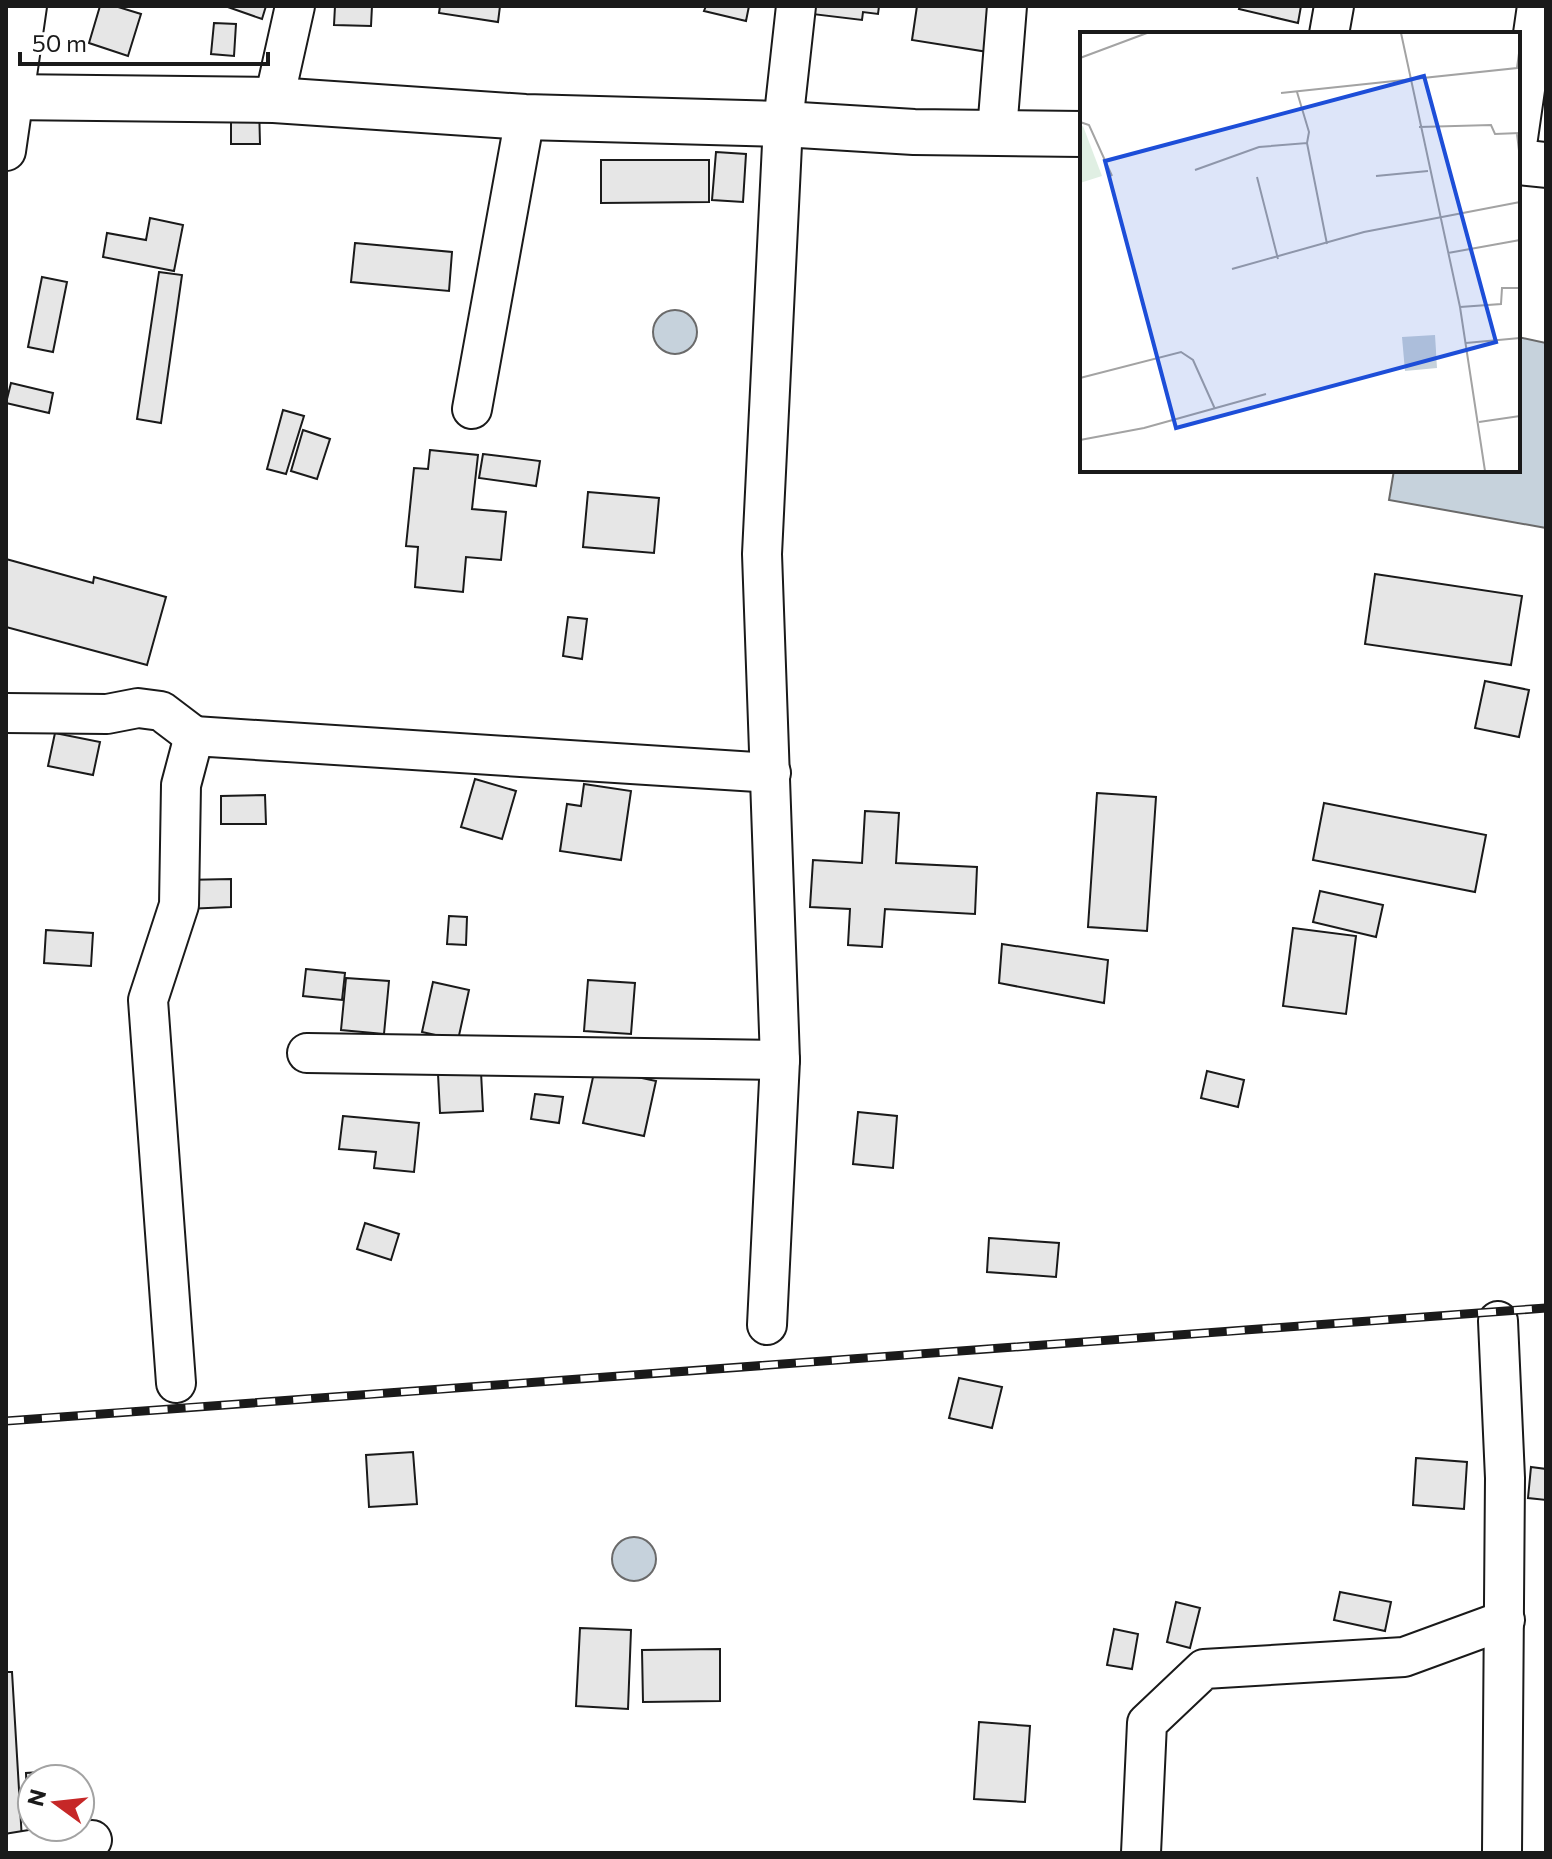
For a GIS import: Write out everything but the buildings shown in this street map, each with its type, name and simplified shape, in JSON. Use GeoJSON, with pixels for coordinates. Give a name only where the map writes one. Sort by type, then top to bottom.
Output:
{"type":"FeatureCollection","features":[{"type":"Feature","properties":{"kind":"main road"},"geometry":{"type":"LineString","coordinates":[[11,98],[274,100],[525,117],[783,124],[914,132],[1080,134]]}},
{"type":"Feature","properties":{"kind":"main road"},"geometry":{"type":"LineString","coordinates":[[1520,162],[1546,165]]}},
{"type":"Feature","properties":{"kind":"street"},"geometry":{"type":"LineString","coordinates":[[6,151],[11,98],[27,6]]}},
{"type":"Feature","properties":{"kind":"street"},"geometry":{"type":"LineString","coordinates":[[274,100],[295,6]]}},
{"type":"Feature","properties":{"kind":"street"},"geometry":{"type":"LineString","coordinates":[[767,1325],[780,1060],[762,554],[783,124],[796,6]]}},
{"type":"Feature","properties":{"kind":"street"},"geometry":{"type":"LineString","coordinates":[[997,131],[1007,6]]}},
{"type":"Feature","properties":{"kind":"street"},"geometry":{"type":"LineString","coordinates":[[1329,32],[1334,6]]}},
{"type":"Feature","properties":{"kind":"street"},"geometry":{"type":"LineString","coordinates":[[1520,124],[1537,6]]}},
{"type":"Feature","properties":{"kind":"street"},"geometry":{"type":"LineString","coordinates":[[472,409],[525,117]]}},
{"type":"Feature","properties":{"kind":"street"},"geometry":{"type":"LineString","coordinates":[[6,713],[107,714],[138,708],[161,711],[194,736],[771,773]]}},
{"type":"Feature","properties":{"kind":"street"},"geometry":{"type":"LineString","coordinates":[[176,1383],[148,1000],[179,905],[181,785],[194,736]]}},
{"type":"Feature","properties":{"kind":"street"},"geometry":{"type":"LineString","coordinates":[[307,1053],[780,1060]]}},
{"type":"Feature","properties":{"kind":"street"},"geometry":{"type":"LineString","coordinates":[[1498,1321],[1505,1478],[1502,1853]]}},
{"type":"Feature","properties":{"kind":"street"},"geometry":{"type":"LineString","coordinates":[[1141,1853],[1147,1723],[1204,1669],[1404,1657],[1505,1620]]}},
{"type":"Feature","properties":{"kind":"street"},"geometry":{"type":"LineString","coordinates":[[12,1853],[74,1843]]}},
{"type":"Feature","properties":{"kind":"shaded area"},"geometry":{"type":"Polygon","coordinates":[[[675,310],[690,317],[697,332],[690,347],[675,354],[660,347],[653,332],[660,317],[675,310]]]}},
{"type":"Feature","properties":{"kind":"shaded area"},"geometry":{"type":"Polygon","coordinates":[[[1520,337],[1546,343],[1546,528],[1389,500],[1394,472],[1520,472],[1520,337]]]}},
{"type":"Feature","properties":{"kind":"shaded area"},"geometry":{"type":"Polygon","coordinates":[[[634,1537],[649,1544],[656,1559],[649,1574],[634,1581],[619,1574],[612,1559],[619,1544],[634,1537]]]}},
{"type":"Feature","properties":{"kind":"railway"},"geometry":{"type":"LineString","coordinates":[[6,1421],[1546,1308]]}}]}
